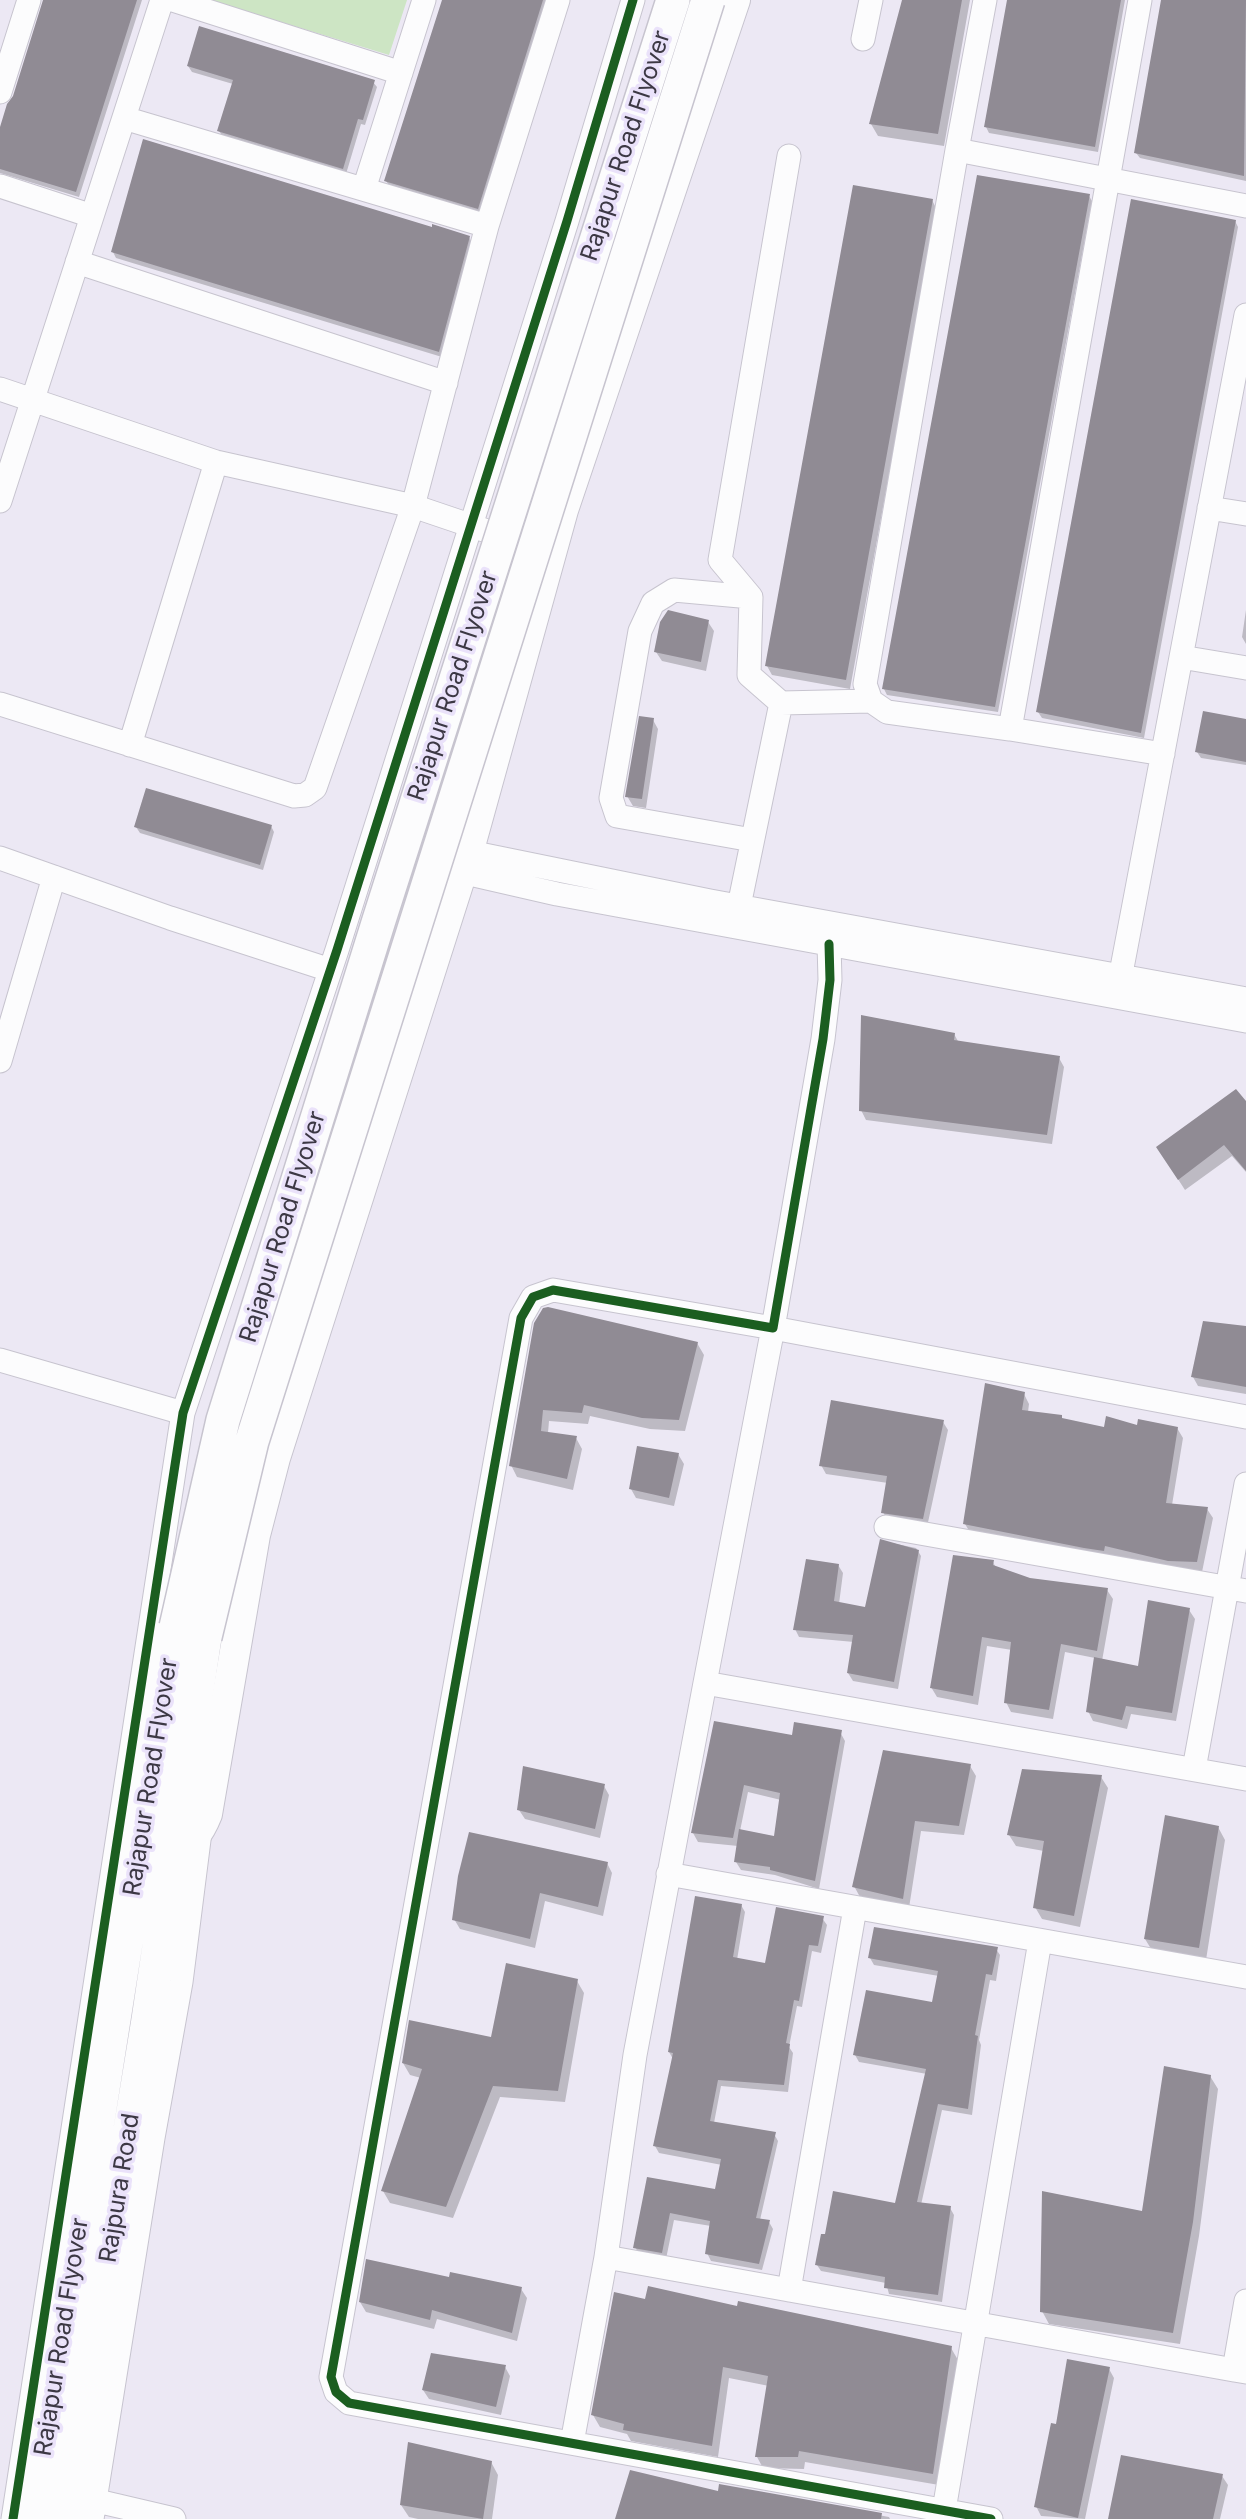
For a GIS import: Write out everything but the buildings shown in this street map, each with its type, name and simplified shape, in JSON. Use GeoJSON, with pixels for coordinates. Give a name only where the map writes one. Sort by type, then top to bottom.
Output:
{"type":"FeatureCollection","features":[{"type":"Feature","properties":{"kind":"highway","name":"Rajapur Road Flyover"},"geometry":{"type":"LineString","coordinates":[[66,2507],[190,1632],[223,1420],[387,893],[673,0]]}},
{"type":"Feature","properties":{"kind":"highway","name":"Rajapur Road Flyover"},"geometry":{"type":"LineString","coordinates":[[172,1856],[190,1632],[708,0]]}},
{"type":"Feature","properties":{"kind":"highway","name":"Rajpura Road"},"geometry":{"type":"LineString","coordinates":[[66,2507],[172,1856]]}},
{"type":"Feature","properties":{"kind":"main road"},"geometry":{"type":"LineString","coordinates":[[172,1856],[189,1845],[200,1832],[206,1814],[256,1535],[275,1458],[553,549],[735,0]]}},
{"type":"Feature","properties":{"kind":"street"},"geometry":{"type":"LineString","coordinates":[[0,92],[4,64],[29,0]]}},
{"type":"Feature","properties":{"kind":"street"},"geometry":{"type":"LineString","coordinates":[[0,501],[162,0]]}},
{"type":"Feature","properties":{"kind":"street"},"geometry":{"type":"LineString","coordinates":[[173,0],[401,73]]}},
{"type":"Feature","properties":{"kind":"street"},"geometry":{"type":"LineString","coordinates":[[364,189],[424,0]]}},
{"type":"Feature","properties":{"kind":"street"},"geometry":{"type":"LineString","coordinates":[[0,704],[294,796],[306,795],[315,788],[413,506],[487,226],[558,0]]}},
{"type":"Feature","properties":{"kind":"street"},"geometry":{"type":"LineString","coordinates":[[13,2519],[183,1413],[330,970],[634,0]]}},
{"type":"Feature","properties":{"kind":"street"},"geometry":{"type":"LineString","coordinates":[[863,39],[871,0]]}},
{"type":"Feature","properties":{"kind":"street"},"geometry":{"type":"LineString","coordinates":[[871,701],[865,684],[985,0]]}},
{"type":"Feature","properties":{"kind":"street"},"geometry":{"type":"LineString","coordinates":[[1010,729],[1140,0]]}},
{"type":"Feature","properties":{"kind":"street"},"geometry":{"type":"LineString","coordinates":[[124,118],[487,226]]}},
{"type":"Feature","properties":{"kind":"street"},"geometry":{"type":"LineString","coordinates":[[957,150],[1246,206]]}},
{"type":"Feature","properties":{"kind":"street"},"geometry":{"type":"LineString","coordinates":[[789,156],[720,560],[751,597],[749,675],[781,703],[871,701],[887,712],[1163,754]]}},
{"type":"Feature","properties":{"kind":"street"},"geometry":{"type":"LineString","coordinates":[[0,186],[92,216]]}},
{"type":"Feature","properties":{"kind":"street"},"geometry":{"type":"LineString","coordinates":[[77,262],[446,383]]}},
{"type":"Feature","properties":{"kind":"street"},"geometry":{"type":"LineString","coordinates":[[1118,986],[1246,315]]}},
{"type":"Feature","properties":{"kind":"street"},"geometry":{"type":"LineString","coordinates":[[0,389],[216,462],[413,506],[553,549]]}},
{"type":"Feature","properties":{"kind":"street"},"geometry":{"type":"LineString","coordinates":[[130,745],[216,462]]}},
{"type":"Feature","properties":{"kind":"street"},"geometry":{"type":"LineString","coordinates":[[1209,508],[1246,514]]}},
{"type":"Feature","properties":{"kind":"street"},"geometry":{"type":"LineString","coordinates":[[751,597],[674,590],[653,603],[640,631],[611,798],[617,816],[752,840]]}},
{"type":"Feature","properties":{"kind":"street"},"geometry":{"type":"LineString","coordinates":[[1181,657],[1246,668]]}},
{"type":"Feature","properties":{"kind":"street"},"geometry":{"type":"LineString","coordinates":[[738,906],[781,703]]}},
{"type":"Feature","properties":{"kind":"street"},"geometry":{"type":"LineString","coordinates":[[374,828],[458,861],[557,894],[829,944],[1118,986],[1246,999]]}},
{"type":"Feature","properties":{"kind":"street"},"geometry":{"type":"LineString","coordinates":[[368,850],[458,861],[738,906],[1118,986],[1246,1021]]}},
{"type":"Feature","properties":{"kind":"street"},"geometry":{"type":"LineString","coordinates":[[0,858],[330,970]]}},
{"type":"Feature","properties":{"kind":"street"},"geometry":{"type":"LineString","coordinates":[[0,1061],[54,877]]}},
{"type":"Feature","properties":{"kind":"street"},"geometry":{"type":"LineString","coordinates":[[572,2443],[606,2257],[635,2056],[773,1328],[823,1039],[830,980],[829,944]]}},
{"type":"Feature","properties":{"kind":"street"},"geometry":{"type":"LineString","coordinates":[[990,2519],[343,2399],[332,2385],[331,2367],[521,1318],[533,1297],[553,1290],[773,1328],[1246,1417]]}},
{"type":"Feature","properties":{"kind":"street"},"geometry":{"type":"LineString","coordinates":[[0,1360],[183,1413]]}},
{"type":"Feature","properties":{"kind":"street"},"geometry":{"type":"LineString","coordinates":[[1194,1769],[1237,1590],[1246,1484]]}},
{"type":"Feature","properties":{"kind":"street"},"geometry":{"type":"LineString","coordinates":[[886,1527],[1237,1590]]}},
{"type":"Feature","properties":{"kind":"street"},"geometry":{"type":"LineString","coordinates":[[705,1684],[1246,1779]]}},
{"type":"Feature","properties":{"kind":"street"},"geometry":{"type":"LineString","coordinates":[[174,2519],[66,2507],[181,1982],[200,1832]]}},
{"type":"Feature","properties":{"kind":"street"},"geometry":{"type":"LineString","coordinates":[[668,1874],[1246,1977]]}},
{"type":"Feature","properties":{"kind":"street"},"geometry":{"type":"LineString","coordinates":[[789,2290],[855,1908]]}},
{"type":"Feature","properties":{"kind":"street"},"geometry":{"type":"LineString","coordinates":[[944,2511],[1040,1941]]}},
{"type":"Feature","properties":{"kind":"street"},"geometry":{"type":"LineString","coordinates":[[606,2257],[1240,2371],[1246,2301]]}},
{"type":"Feature","properties":{"kind":"green space"},"geometry":{"type":"Polygon","coordinates":[[[209,0],[407,0],[389,55],[209,0]]]}},
{"type":"Feature","properties":{"kind":"cycle path"},"geometry":{"type":"LineString","coordinates":[[13,2519],[183,1413],[337,950],[567,221],[633,0]]}},
{"type":"Feature","properties":{"kind":"cycle path"},"geometry":{"type":"LineString","coordinates":[[829,944],[830,980],[823,1039],[773,1328],[553,1290],[533,1297],[521,1318],[331,2377],[336,2392],[349,2403],[991,2519]]}}]}
